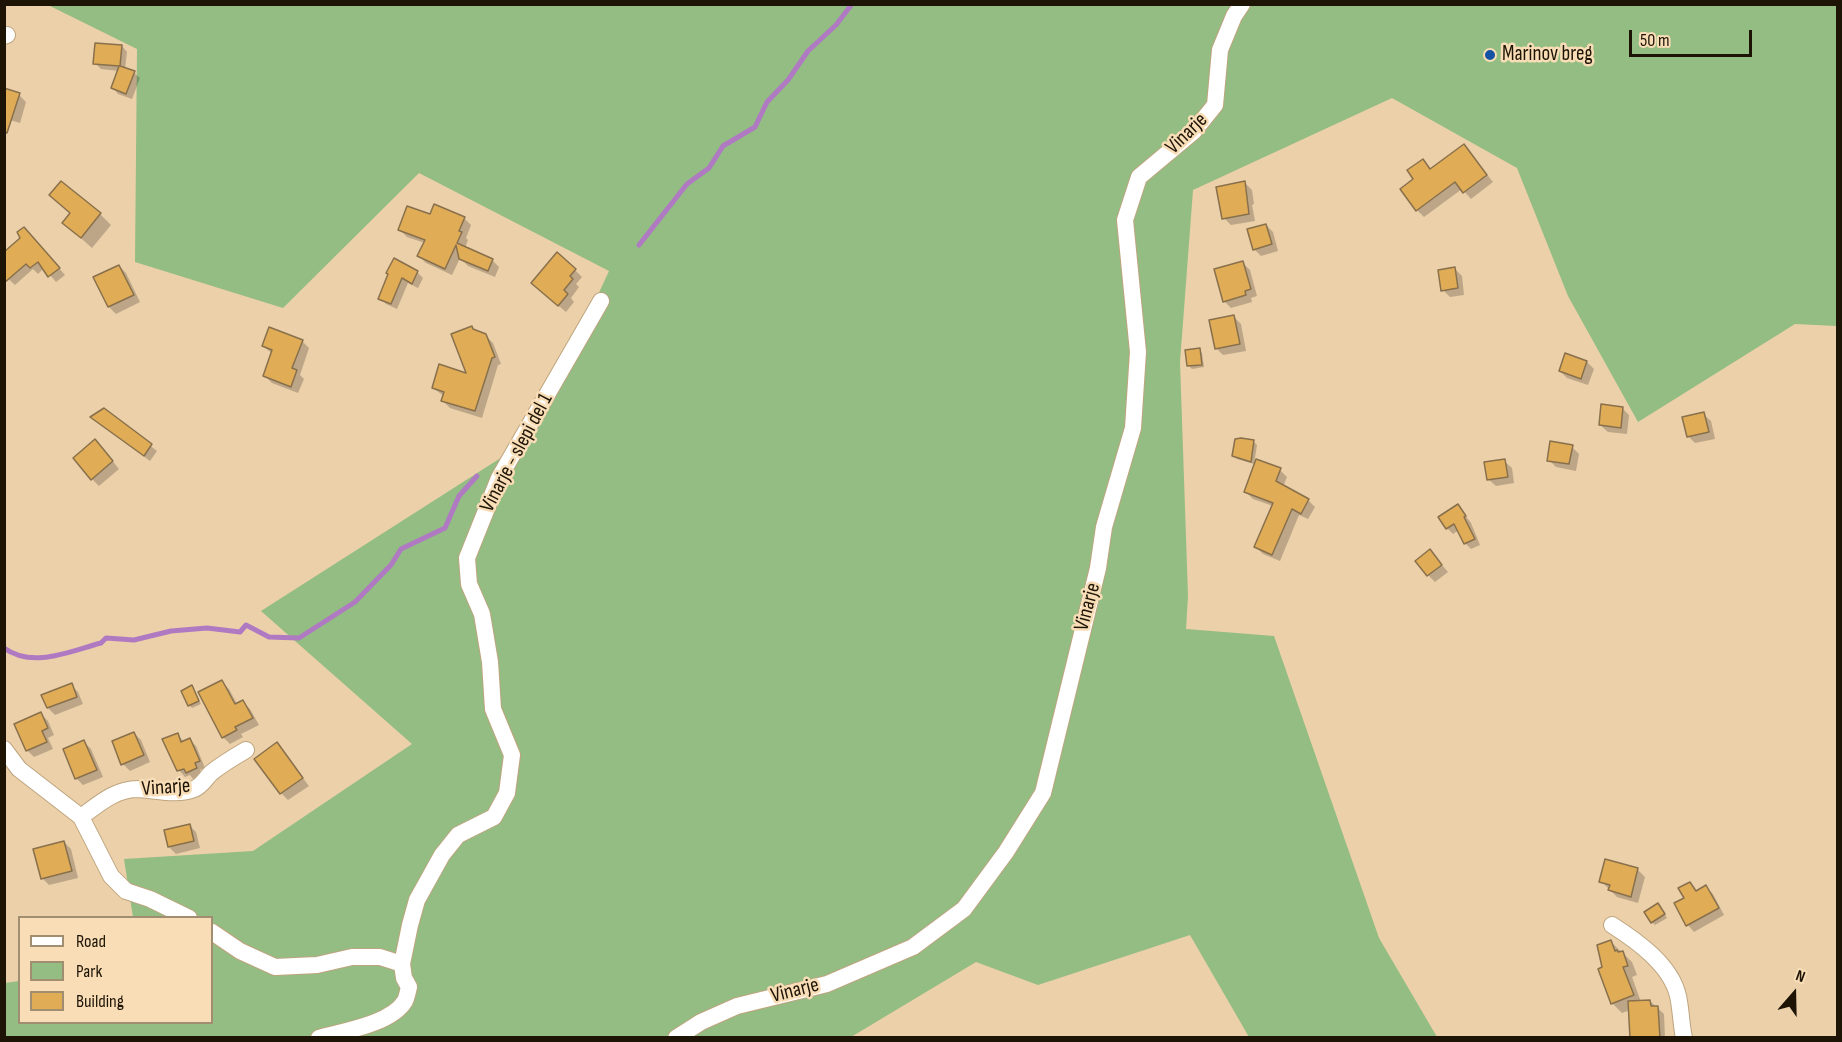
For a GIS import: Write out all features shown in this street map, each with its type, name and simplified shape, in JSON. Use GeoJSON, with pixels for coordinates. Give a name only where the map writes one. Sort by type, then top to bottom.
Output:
{"type":"FeatureCollection","features":[{"type":"Feature","properties":{"kind":"street","name":"Vinarje"},"geometry":{"type":"LineString","coordinates":[[676,1038],[701,1022],[737,1006],[827,984],[913,947],[964,909],[1006,852],[1043,793],[1098,568],[1104,527],[1133,428],[1138,352],[1125,220],[1139,177],[1194,131],[1215,105],[1220,50],[1234,16],[1242,4]]}},
{"type":"Feature","properties":{"kind":"street","name":"Vinarje - slepi del 1"},"geometry":{"type":"LineString","coordinates":[[402,964],[417,900],[442,855],[458,835],[494,817],[507,793],[512,755],[493,709],[490,662],[482,614],[469,584],[467,558],[499,478],[601,301]]}},
{"type":"Feature","properties":{"kind":"street"},"geometry":{"type":"LineString","coordinates":[[4,749],[19,769],[81,817],[111,876],[126,891],[150,899],[185,916]]}},
{"type":"Feature","properties":{"kind":"street","name":"Vinarje"},"geometry":{"type":"LineString","coordinates":[[81,817],[109,796],[124,791],[194,789],[211,774],[246,750]]}},
{"type":"Feature","properties":{"kind":"street"},"geometry":{"type":"LineString","coordinates":[[1612,925],[1641,944],[1659,963],[1672,982],[1678,994],[1684,1038]]}},
{"type":"Feature","properties":{"kind":"street"},"geometry":{"type":"LineString","coordinates":[[213,933],[240,951],[275,967],[317,965],[352,957],[380,957],[402,964],[404,978],[409,987],[406,1000],[396,1011],[366,1026],[319,1038]]}},
{"type":"Feature","properties":{"kind":"green space"},"geometry":{"type":"Polygon","coordinates":[[[48,5],[1837,5],[1837,326],[1795,324],[1638,422],[1568,296],[1517,168],[1392,98],[1193,190],[1180,362],[1188,596],[1186,629],[1274,636],[1379,938],[1437,1037],[1249,1037],[1190,935],[1038,985],[976,962],[851,1037],[5,1038],[5,983],[18,981],[18,1024],[213,1024],[213,916],[133,916],[124,859],[253,851],[412,744],[261,611],[532,438],[609,271],[419,173],[283,308],[135,262],[137,49],[48,5]]]}},
{"type":"Feature","properties":{"kind":"building"},"geometry":{"type":"Polygon","coordinates":[[[95,43],[122,45],[120,66],[135,71],[126,94],[111,88],[119,66],[93,64],[95,43]]]}},
{"type":"Feature","properties":{"kind":"building"},"geometry":{"type":"Polygon","coordinates":[[[4,88],[20,93],[7,133],[4,132],[4,88]]]}},
{"type":"Feature","properties":{"kind":"building"},"geometry":{"type":"Polygon","coordinates":[[[1464,144],[1487,175],[1463,193],[1455,182],[1416,211],[1400,189],[1413,179],[1407,170],[1423,159],[1430,169],[1464,144]]]}},
{"type":"Feature","properties":{"kind":"building"},"geometry":{"type":"Polygon","coordinates":[[[61,181],[101,213],[81,238],[62,223],[70,213],[49,195],[61,181]]]}},
{"type":"Feature","properties":{"kind":"building"},"geometry":{"type":"Polygon","coordinates":[[[1245,181],[1249,214],[1222,219],[1216,187],[1245,181]]]}},
{"type":"Feature","properties":{"kind":"building"},"geometry":{"type":"Polygon","coordinates":[[[434,204],[465,217],[457,243],[493,259],[488,271],[459,259],[456,245],[445,269],[417,256],[425,240],[398,230],[407,206],[430,214],[434,204]]]}},
{"type":"Feature","properties":{"kind":"building"},"geometry":{"type":"Polygon","coordinates":[[[1266,224],[1272,244],[1253,250],[1247,229],[1266,224]]]}},
{"type":"Feature","properties":{"kind":"building"},"geometry":{"type":"Polygon","coordinates":[[[24,227],[60,268],[48,277],[38,262],[30,268],[26,264],[4,283],[4,252],[20,238],[17,232],[24,227]]]}},
{"type":"Feature","properties":{"kind":"building"},"geometry":{"type":"Polygon","coordinates":[[[557,252],[576,269],[570,276],[573,279],[564,290],[568,294],[558,306],[531,283],[557,252]]]}},
{"type":"Feature","properties":{"kind":"building"},"geometry":{"type":"Polygon","coordinates":[[[394,258],[418,271],[412,284],[402,278],[391,304],[378,299],[388,274],[386,273],[394,258]]]}},
{"type":"Feature","properties":{"kind":"building"},"geometry":{"type":"Polygon","coordinates":[[[1243,261],[1251,289],[1245,291],[1246,295],[1223,302],[1214,269],[1243,261]]]}},
{"type":"Feature","properties":{"kind":"building"},"geometry":{"type":"Polygon","coordinates":[[[119,265],[134,295],[108,307],[93,277],[119,265]]]}},
{"type":"Feature","properties":{"kind":"building"},"geometry":{"type":"Polygon","coordinates":[[[1455,267],[1458,288],[1441,291],[1438,270],[1455,267]]]}},
{"type":"Feature","properties":{"kind":"building"},"geometry":{"type":"Polygon","coordinates":[[[1234,315],[1240,344],[1215,349],[1209,320],[1234,315]]]}},
{"type":"Feature","properties":{"kind":"building"},"geometry":{"type":"Polygon","coordinates":[[[472,326],[473,329],[486,334],[495,357],[492,358],[475,411],[441,401],[444,392],[432,388],[439,364],[466,373],[451,334],[472,326]]]}},
{"type":"Feature","properties":{"kind":"building"},"geometry":{"type":"Polygon","coordinates":[[[269,327],[303,340],[292,368],[297,370],[291,387],[263,376],[272,350],[262,346],[269,327]]]}},
{"type":"Feature","properties":{"kind":"building"},"geometry":{"type":"Polygon","coordinates":[[[1200,348],[1202,365],[1187,366],[1185,350],[1200,348]]]}},
{"type":"Feature","properties":{"kind":"building"},"geometry":{"type":"Polygon","coordinates":[[[1565,353],[1587,361],[1581,379],[1559,371],[1565,353]]]}},
{"type":"Feature","properties":{"kind":"building"},"geometry":{"type":"Polygon","coordinates":[[[1601,404],[1623,407],[1621,428],[1599,425],[1601,404]]]}},
{"type":"Feature","properties":{"kind":"building"},"geometry":{"type":"Polygon","coordinates":[[[104,408],[152,444],[144,456],[90,417],[104,408]]]}},
{"type":"Feature","properties":{"kind":"building"},"geometry":{"type":"Polygon","coordinates":[[[1704,412],[1709,432],[1687,437],[1682,417],[1704,412]]]}},
{"type":"Feature","properties":{"kind":"building"},"geometry":{"type":"Polygon","coordinates":[[[95,439],[113,461],[91,480],[73,458],[95,439]]]}},
{"type":"Feature","properties":{"kind":"building"},"geometry":{"type":"Polygon","coordinates":[[[1235,439],[1254,440],[1251,462],[1232,456],[1235,439]]]}},
{"type":"Feature","properties":{"kind":"building"},"geometry":{"type":"Polygon","coordinates":[[[1550,441],[1573,445],[1569,464],[1547,461],[1550,441]]]}},
{"type":"Feature","properties":{"kind":"building"},"geometry":{"type":"Polygon","coordinates":[[[1256,459],[1281,468],[1276,481],[1309,499],[1301,514],[1292,509],[1272,555],[1254,547],[1273,503],[1244,492],[1256,459]]]}},
{"type":"Feature","properties":{"kind":"building"},"geometry":{"type":"Polygon","coordinates":[[[1505,459],[1508,477],[1487,480],[1484,462],[1505,459]]]}},
{"type":"Feature","properties":{"kind":"building"},"geometry":{"type":"Polygon","coordinates":[[[1458,504],[1466,516],[1464,517],[1475,539],[1464,544],[1454,524],[1446,529],[1438,517],[1458,504]]]}},
{"type":"Feature","properties":{"kind":"building"},"geometry":{"type":"Polygon","coordinates":[[[1430,549],[1442,565],[1427,576],[1415,561],[1430,549]]]}},
{"type":"Feature","properties":{"kind":"building"},"geometry":{"type":"Polygon","coordinates":[[[222,680],[235,704],[243,700],[253,718],[235,727],[237,730],[222,738],[198,692],[222,680]]]}},
{"type":"Feature","properties":{"kind":"building"},"geometry":{"type":"Polygon","coordinates":[[[72,683],[77,697],[47,708],[41,695],[72,683]]]}},
{"type":"Feature","properties":{"kind":"building"},"geometry":{"type":"Polygon","coordinates":[[[192,685],[199,701],[188,706],[181,691],[192,685]]]}},
{"type":"Feature","properties":{"kind":"building"},"geometry":{"type":"Polygon","coordinates":[[[41,712],[48,728],[42,731],[47,742],[26,751],[14,724],[41,712]]]}},
{"type":"Feature","properties":{"kind":"building"},"geometry":{"type":"Polygon","coordinates":[[[134,732],[144,755],[121,765],[112,741],[134,732]]]}},
{"type":"Feature","properties":{"kind":"building"},"geometry":{"type":"Polygon","coordinates":[[[178,733],[181,742],[190,738],[200,761],[195,763],[197,768],[186,773],[184,769],[177,771],[162,739],[178,733]]]}},
{"type":"Feature","properties":{"kind":"building"},"geometry":{"type":"Polygon","coordinates":[[[84,740],[97,770],[75,779],[63,749],[84,740]]]}},
{"type":"Feature","properties":{"kind":"building"},"geometry":{"type":"Polygon","coordinates":[[[277,742],[303,778],[280,794],[254,759],[277,742]]]}},
{"type":"Feature","properties":{"kind":"building"},"geometry":{"type":"Polygon","coordinates":[[[190,824],[194,841],[168,847],[164,830],[190,824]]]}},
{"type":"Feature","properties":{"kind":"building"},"geometry":{"type":"Polygon","coordinates":[[[64,841],[72,871],[41,879],[33,849],[64,841]]]}},
{"type":"Feature","properties":{"kind":"building"},"geometry":{"type":"Polygon","coordinates":[[[1605,859],[1638,868],[1631,897],[1608,890],[1610,885],[1599,882],[1605,859]]]}},
{"type":"Feature","properties":{"kind":"building"},"geometry":{"type":"Polygon","coordinates":[[[1690,882],[1696,891],[1706,885],[1719,908],[1686,926],[1674,903],[1684,898],[1678,888],[1690,882]]]}},
{"type":"Feature","properties":{"kind":"building"},"geometry":{"type":"Polygon","coordinates":[[[1658,903],[1665,914],[1651,923],[1644,912],[1658,903]]]}},
{"type":"Feature","properties":{"kind":"building"},"geometry":{"type":"Polygon","coordinates":[[[1611,940],[1615,951],[1623,951],[1628,966],[1623,967],[1634,995],[1611,1004],[1598,969],[1602,967],[1597,945],[1611,940]]]}},
{"type":"Feature","properties":{"kind":"building"},"geometry":{"type":"Polygon","coordinates":[[[1650,1000],[1651,1006],[1658,1006],[1660,1038],[1630,1038],[1628,1001],[1650,1000]]]}},
{"type":"Feature","properties":{"kind":"waterway"},"geometry":{"type":"LineString","coordinates":[[639,245],[687,184],[709,168],[723,146],[755,127],[767,102],[788,80],[808,51],[836,25],[852,4]]}},
{"type":"Feature","properties":{"kind":"waterway"},"geometry":{"type":"LineString","coordinates":[[4,648],[15,654],[39,658],[64,654],[101,643],[106,638],[134,640],[171,631],[207,628],[240,632],[246,625],[269,637],[299,638],[355,602],[391,565],[401,549],[445,528],[459,496],[477,476]]}},
{"type":"Feature","properties":{"kind":"place","name":"Marinov breg"},"geometry":{"type":"Point","coordinates":[1490,55]}}]}
